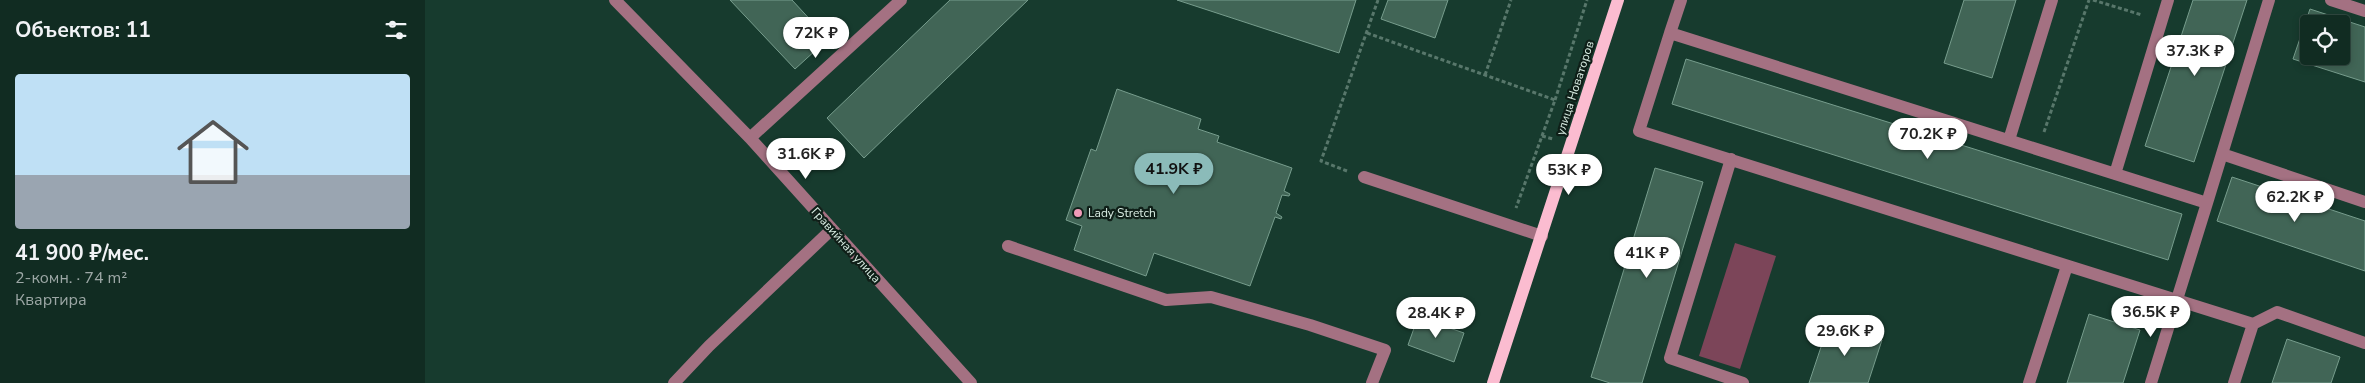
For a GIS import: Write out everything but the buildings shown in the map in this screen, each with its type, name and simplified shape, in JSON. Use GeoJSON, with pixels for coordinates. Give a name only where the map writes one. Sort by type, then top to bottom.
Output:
{"type":"FeatureCollection","features":[{"type":"Feature","properties":{"kind":"main road","name":"улица Новаторов"},"geometry":{"type":"LineString","coordinates":[[1493,383],[1618,0]]}},
{"type":"Feature","properties":{"kind":"street","name":"Гравийная улица"},"geometry":{"type":"LineString","coordinates":[[615,0],[750,138],[971,383]]}},
{"type":"Feature","properties":{"kind":"street"},"geometry":{"type":"LineString","coordinates":[[750,138],[901,0]]}},
{"type":"Feature","properties":{"kind":"street"},"geometry":{"type":"LineString","coordinates":[[1681,0],[1639,131],[2253,324],[2277,312],[2365,343]]}},
{"type":"Feature","properties":{"kind":"street"},"geometry":{"type":"LineString","coordinates":[[2009,140],[2052,0]]}},
{"type":"Feature","properties":{"kind":"street"},"geometry":{"type":"LineString","coordinates":[[2115,174],[2168,0]]}},
{"type":"Feature","properties":{"kind":"street"},"geometry":{"type":"LineString","coordinates":[[2151,383],[2269,0]]}},
{"type":"Feature","properties":{"kind":"street"},"geometry":{"type":"LineString","coordinates":[[2331,0],[2365,11]]}},
{"type":"Feature","properties":{"kind":"street"},"geometry":{"type":"LineString","coordinates":[[1670,33],[2207,203]]}},
{"type":"Feature","properties":{"kind":"street"},"geometry":{"type":"LineString","coordinates":[[2222,154],[2365,202]]}},
{"type":"Feature","properties":{"kind":"street"},"geometry":{"type":"LineString","coordinates":[[1731,160],[1670,358],[1743,383]]}},
{"type":"Feature","properties":{"kind":"street"},"geometry":{"type":"LineString","coordinates":[[1364,177],[1542,236]]}},
{"type":"Feature","properties":{"kind":"street"},"geometry":{"type":"LineString","coordinates":[[674,383],[709,346],[832,229]]}},
{"type":"Feature","properties":{"kind":"street"},"geometry":{"type":"LineString","coordinates":[[1008,246],[1166,300],[1211,297],[1310,325],[1385,350],[1372,383]]}},
{"type":"Feature","properties":{"kind":"street"},"geometry":{"type":"LineString","coordinates":[[2029,383],[2067,266]]}},
{"type":"Feature","properties":{"kind":"street"},"geometry":{"type":"LineString","coordinates":[[2234,383],[2253,324]]}},
{"type":"Feature","properties":{"kind":"path"},"geometry":{"type":"LineString","coordinates":[[1364,177],[1321,161],[1379,0]]}},
{"type":"Feature","properties":{"kind":"path"},"geometry":{"type":"LineString","coordinates":[[1485,75],[1511,0]]}},
{"type":"Feature","properties":{"kind":"path"},"geometry":{"type":"LineString","coordinates":[[1510,225],[1555,100],[1587,0]]}},
{"type":"Feature","properties":{"kind":"path"},"geometry":{"type":"LineString","coordinates":[[2038,150],[2091,0],[2106,2],[2162,21]]}},
{"type":"Feature","properties":{"kind":"path"},"geometry":{"type":"LineString","coordinates":[[1367,33],[1555,100]]}},
{"type":"Feature","properties":{"kind":"shaded area"},"geometry":{"type":"Polygon","coordinates":[[[1735,243],[1776,256],[1740,369],[1699,356],[1735,243]]]}},
{"type":"Feature","properties":{"kind":"place","name":"Lady Stretch"},"geometry":{"type":"Point","coordinates":[1078,213]}}]}
